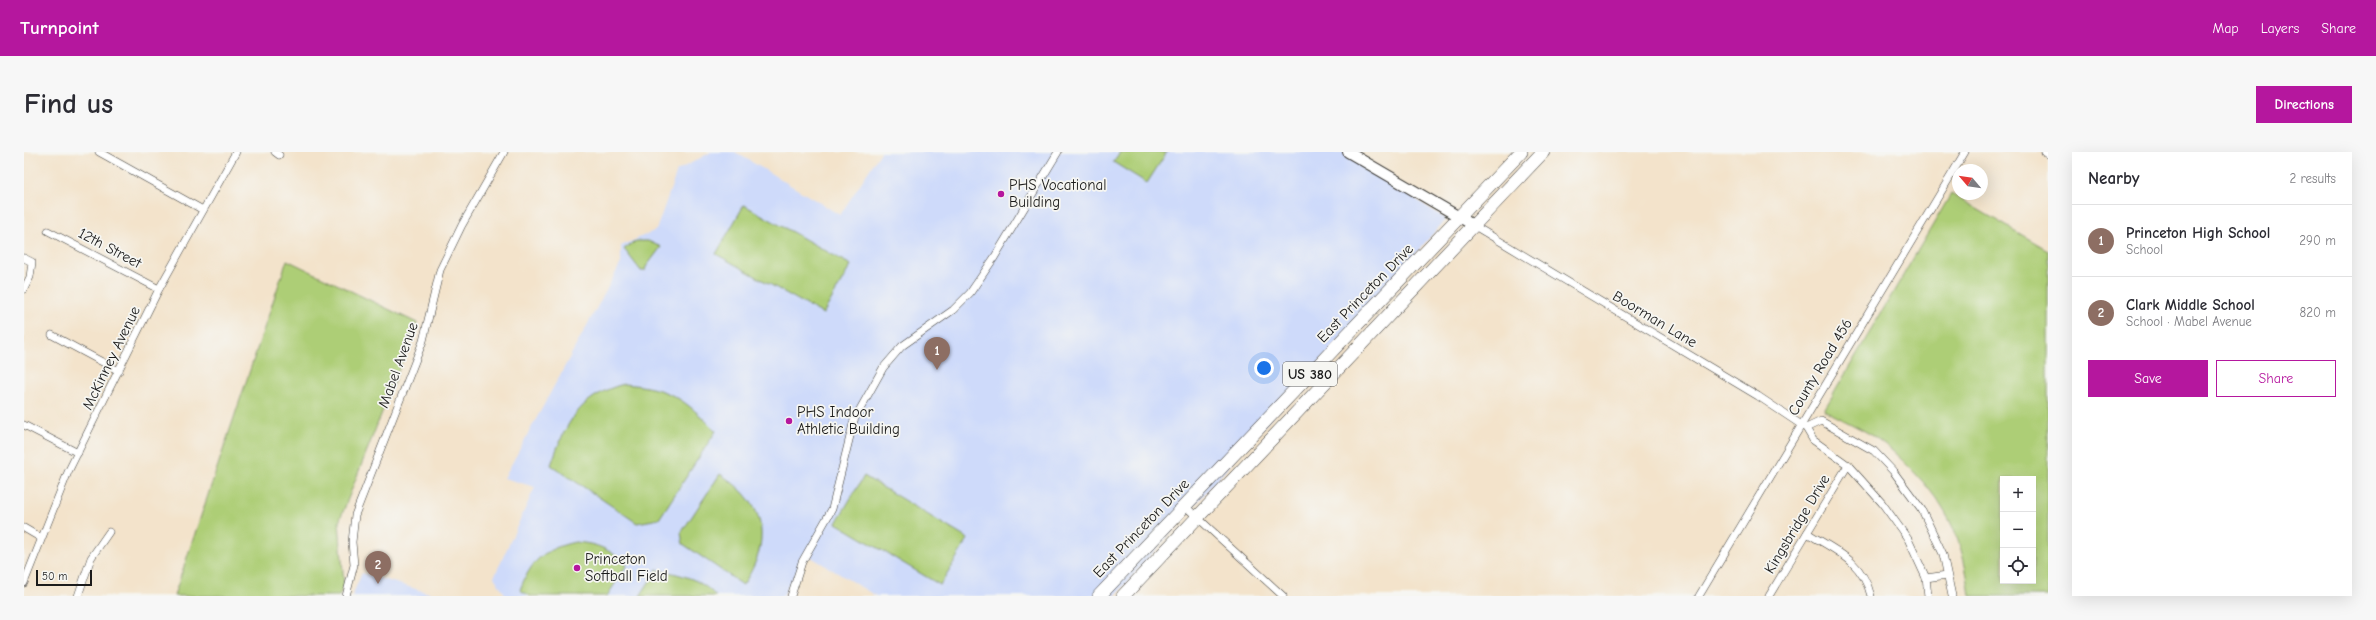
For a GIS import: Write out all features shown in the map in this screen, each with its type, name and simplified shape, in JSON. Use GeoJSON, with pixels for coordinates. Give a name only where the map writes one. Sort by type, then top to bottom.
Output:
{"type":"FeatureCollection","features":[{"type":"Feature","properties":{"kind":"highway","name":"East Princeton Drive"},"geometry":{"type":"LineString","coordinates":[[1099,596],[1521,152]]}},
{"type":"Feature","properties":{"kind":"highway","name":"East Princeton Drive"},"geometry":{"type":"LineString","coordinates":[[1123,596],[1542,152]]}},
{"type":"Feature","properties":{"kind":"street"},"geometry":{"type":"LineString","coordinates":[[99,152],[203,210]]}},
{"type":"Feature","properties":{"kind":"street","name":"McKinney Avenue"},"geometry":{"type":"LineString","coordinates":[[24,583],[62,484],[159,289],[236,152]]}},
{"type":"Feature","properties":{"kind":"street","name":"Mabel Avenue"},"geometry":{"type":"LineString","coordinates":[[346,596],[354,565],[352,542],[356,515],[423,341],[440,270],[462,225],[504,152]]}},
{"type":"Feature","properties":{"kind":"street"},"geometry":{"type":"LineString","coordinates":[[791,596],[802,562],[832,509],[854,420],[883,368],[902,346],[953,310],[970,293],[994,258],[1058,152]]}},
{"type":"Feature","properties":{"kind":"street"},"geometry":{"type":"LineString","coordinates":[[1348,152],[1473,226]]}},
{"type":"Feature","properties":{"kind":"street","name":"County Road 456"},"geometry":{"type":"LineString","coordinates":[[1699,596],[1803,426],[1965,152]]}},
{"type":"Feature","properties":{"kind":"street","name":"Boorman Lane"},"geometry":{"type":"LineString","coordinates":[[1473,226],[1758,396],[1803,426],[1813,440],[1848,465],[1882,503],[1908,540],[1926,578],[1928,596]]}},
{"type":"Feature","properties":{"kind":"street","name":"12th Street"},"geometry":{"type":"LineString","coordinates":[[48,231],[159,289]]}},
{"type":"Feature","properties":{"kind":"street"},"geometry":{"type":"LineString","coordinates":[[24,258],[32,262],[30,277],[24,289]]}},
{"type":"Feature","properties":{"kind":"street"},"geometry":{"type":"LineString","coordinates":[[52,335],[119,370]]}},
{"type":"Feature","properties":{"kind":"street"},"geometry":{"type":"LineString","coordinates":[[1803,426],[1821,421],[1874,451],[1893,471],[1922,510],[1943,554],[1952,596]]}},
{"type":"Feature","properties":{"kind":"street"},"geometry":{"type":"LineString","coordinates":[[24,425],[78,453]]}},
{"type":"Feature","properties":{"kind":"street","name":"Kingsbridge Drive"},"geometry":{"type":"LineString","coordinates":[[1769,596],[1848,465]]}},
{"type":"Feature","properties":{"kind":"street"},"geometry":{"type":"LineString","coordinates":[[1185,506],[1283,596]]}},
{"type":"Feature","properties":{"kind":"street"},"geometry":{"type":"LineString","coordinates":[[24,528],[41,538]]}},
{"type":"Feature","properties":{"kind":"street"},"geometry":{"type":"LineString","coordinates":[[78,596],[91,558],[109,532]]}},
{"type":"Feature","properties":{"kind":"street"},"geometry":{"type":"LineString","coordinates":[[1807,533],[1854,562],[1868,585],[1871,596]]}},
{"type":"Feature","properties":{"kind":"street"},"geometry":{"type":"LineString","coordinates":[[1926,578],[1947,575]]}},
{"type":"Feature","properties":{"kind":"shaded area"},"geometry":{"type":"Polygon","coordinates":[[[711,152],[735,152],[840,215],[881,152],[1344,152],[1446,219],[1115,596],[876,596],[806,554],[783,596],[506,596],[494,577],[535,487],[504,478],[621,263],[621,246],[656,230],[677,171],[711,152]]]}},
{"type":"Feature","properties":{"kind":"shaded area"},"geometry":{"type":"Polygon","coordinates":[[[362,573],[436,595],[437,596],[352,596],[362,573]]]}},
{"type":"Feature","properties":{"kind":"green space"},"geometry":{"type":"Polygon","coordinates":[[[1120,152],[1167,152],[1147,183],[1113,162],[1120,152]]]}},
{"type":"Feature","properties":{"kind":"green space"},"geometry":{"type":"Polygon","coordinates":[[[1951,194],[1952,200],[1961,200],[2048,250],[2048,596],[1970,596],[1959,542],[1945,512],[1936,498],[1894,452],[1875,437],[1824,410],[1951,194]]]}},
{"type":"Feature","properties":{"kind":"green space"},"geometry":{"type":"Polygon","coordinates":[[[744,205],[851,265],[823,314],[716,254],[744,205]]]}},
{"type":"Feature","properties":{"kind":"green space"},"geometry":{"type":"Polygon","coordinates":[[[636,241],[648,241],[661,247],[646,267],[645,271],[641,271],[624,249],[636,241]]]}},
{"type":"Feature","properties":{"kind":"green space"},"geometry":{"type":"Polygon","coordinates":[[[287,260],[417,323],[339,522],[344,585],[339,596],[174,596],[287,260]]]}},
{"type":"Feature","properties":{"kind":"green space"},"geometry":{"type":"Polygon","coordinates":[[[624,384],[654,389],[676,397],[695,411],[716,431],[659,519],[637,523],[551,465],[556,450],[568,425],[585,404],[609,389],[624,384]]]}},
{"type":"Feature","properties":{"kind":"green space"},"geometry":{"type":"Polygon","coordinates":[[[720,474],[735,485],[747,497],[755,510],[760,524],[761,538],[759,553],[753,568],[743,585],[683,544],[681,533],[720,474]]]}},
{"type":"Feature","properties":{"kind":"green space"},"geometry":{"type":"Polygon","coordinates":[[[864,476],[968,539],[940,585],[836,523],[864,476]]]}},
{"type":"Feature","properties":{"kind":"green space","name":"Princeton Softball Field"},"geometry":{"type":"Polygon","coordinates":[[[575,542],[591,544],[603,548],[615,555],[627,565],[607,596],[530,596],[520,590],[529,571],[540,557],[555,548],[575,542]]]}},
{"type":"Feature","properties":{"kind":"green space"},"geometry":{"type":"Polygon","coordinates":[[[657,570],[681,575],[696,581],[716,596],[640,596],[657,570]]]}},
{"type":"Feature","properties":{"kind":"place","name":"PHS Vocational Building"},"geometry":{"type":"Point","coordinates":[1001,194]}},
{"type":"Feature","properties":{"kind":"place","name":"Princeton High School"},"geometry":{"type":"Point","coordinates":[937,370]}},
{"type":"Feature","properties":{"kind":"place","name":"PHS Indoor Athletic Building"},"geometry":{"type":"Point","coordinates":[789,421]}},
{"type":"Feature","properties":{"kind":"place","name":"Princeton Softball Field"},"geometry":{"type":"Point","coordinates":[577,568]}},
{"type":"Feature","properties":{"kind":"place","name":"Clark Middle School"},"geometry":{"type":"Point","coordinates":[378,584]}}]}
